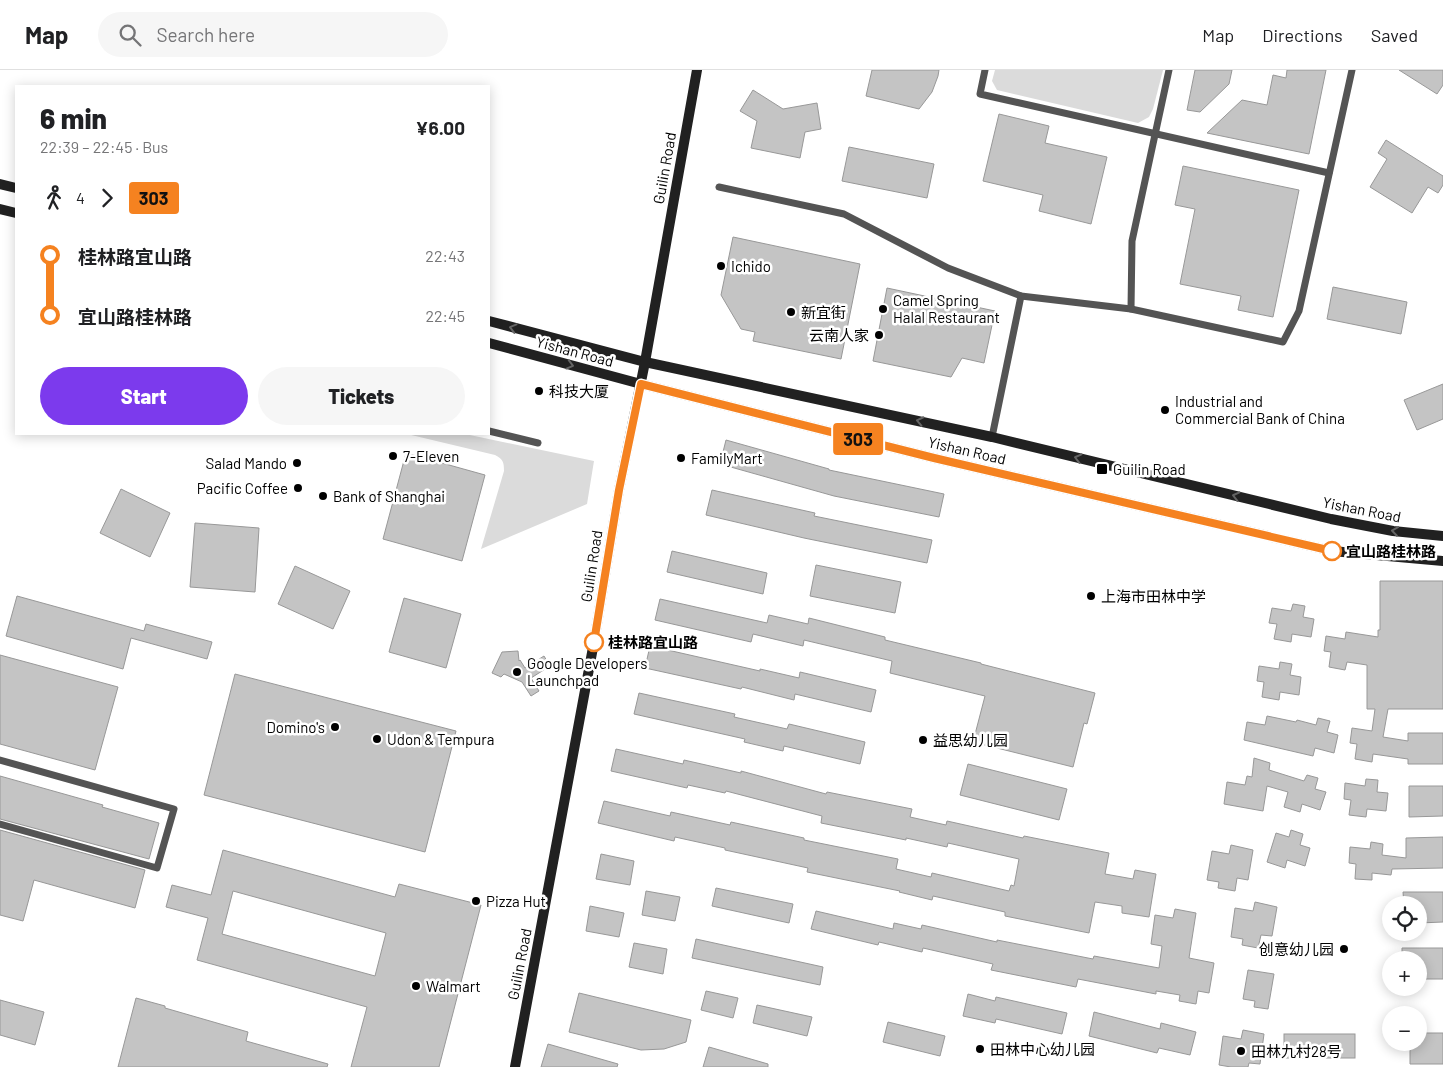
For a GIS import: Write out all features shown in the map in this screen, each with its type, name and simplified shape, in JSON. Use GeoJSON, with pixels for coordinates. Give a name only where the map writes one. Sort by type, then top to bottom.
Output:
{"type":"FeatureCollection","features":[{"type":"Feature","properties":{"kind":"main road","name":"Guilin Road"},"geometry":{"type":"LineString","coordinates":[[514,1067],[594,642],[619,490],[641,384],[697,70]]}},
{"type":"Feature","properties":{"kind":"main road"},"geometry":{"type":"LineString","coordinates":[[0,184],[15,188]]}},
{"type":"Feature","properties":{"kind":"main road"},"geometry":{"type":"LineString","coordinates":[[0,209],[15,214]]}},
{"type":"Feature","properties":{"kind":"main road","name":"Yishan Road"},"geometry":{"type":"LineString","coordinates":[[490,321],[645,362],[992,437],[1330,519],[1393,531],[1443,536]]}},
{"type":"Feature","properties":{"kind":"main road","name":"Yishan Road"},"geometry":{"type":"LineString","coordinates":[[490,343],[641,384],[934,458],[1332,551],[1443,561]]}},
{"type":"Feature","properties":{"kind":"lane"},"geometry":{"type":"LineString","coordinates":[[985,70],[980,94],[1329,173]]}},
{"type":"Feature","properties":{"kind":"lane"},"geometry":{"type":"LineString","coordinates":[[1130,309],[1132,241],[1169,70]]}},
{"type":"Feature","properties":{"kind":"lane"},"geometry":{"type":"LineString","coordinates":[[719,187],[844,214],[948,268],[1021,296],[1130,309],[1283,342],[1299,311],[1352,70]]}},
{"type":"Feature","properties":{"kind":"lane"},"geometry":{"type":"LineString","coordinates":[[992,437],[1021,296]]}},
{"type":"Feature","properties":{"kind":"lane"},"geometry":{"type":"LineString","coordinates":[[490,431],[538,442]]}},
{"type":"Feature","properties":{"kind":"lane"},"geometry":{"type":"LineString","coordinates":[[0,760],[174,809],[157,868],[0,824]]}},
{"type":"Feature","properties":{"kind":"shaded area"},"geometry":{"type":"Polygon","coordinates":[[[995,70],[1163,70],[1153,109],[1149,117],[1138,123],[997,90],[992,81],[995,70]]]}},
{"type":"Feature","properties":{"kind":"shaded area"},"geometry":{"type":"Polygon","coordinates":[[[411,435],[470,435],[594,461],[587,504],[481,549],[504,471],[502,461],[495,455],[411,435]]]}},
{"type":"Feature","properties":{"kind":"building"},"geometry":{"type":"Polygon","coordinates":[[[872,70],[939,70],[932,92],[919,109],[866,96],[872,70]]]}},
{"type":"Feature","properties":{"kind":"building"},"geometry":{"type":"Polygon","coordinates":[[[1195,70],[1232,70],[1229,84],[1200,112],[1187,110],[1195,70]]]}},
{"type":"Feature","properties":{"kind":"building"},"geometry":{"type":"Polygon","coordinates":[[[1287,70],[1326,70],[1309,154],[1207,133],[1242,100],[1267,105],[1273,75],[1286,78],[1287,70]]]}},
{"type":"Feature","properties":{"kind":"building"},"geometry":{"type":"Polygon","coordinates":[[[1399,70],[1443,70],[1443,85],[1437,94],[1399,70]]]}},
{"type":"Feature","properties":{"kind":"building"},"geometry":{"type":"Polygon","coordinates":[[[753,90],[783,109],[817,103],[821,129],[805,132],[800,158],[751,148],[757,121],[740,111],[753,90]]]}},
{"type":"Feature","properties":{"kind":"building"},"geometry":{"type":"Polygon","coordinates":[[[999,114],[1049,126],[1045,143],[1107,157],[1091,224],[1039,211],[1043,195],[983,181],[999,114]]]}},
{"type":"Feature","properties":{"kind":"building"},"geometry":{"type":"Polygon","coordinates":[[[1386,140],[1443,176],[1443,185],[1438,193],[1428,187],[1412,213],[1370,187],[1387,159],[1378,153],[1386,140]]]}},
{"type":"Feature","properties":{"kind":"building"},"geometry":{"type":"Polygon","coordinates":[[[849,147],[934,164],[927,198],[842,181],[849,147]]]}},
{"type":"Feature","properties":{"kind":"building"},"geometry":{"type":"Polygon","coordinates":[[[1183,166],[1299,190],[1273,317],[1238,310],[1241,296],[1180,284],[1195,209],[1175,205],[1183,166]]]}},
{"type":"Feature","properties":{"kind":"building","name":"新宜街"},"geometry":{"type":"Polygon","coordinates":[[[733,237],[860,264],[841,359],[753,341],[755,332],[741,329],[721,295],[733,237]]]}},
{"type":"Feature","properties":{"kind":"building"},"geometry":{"type":"Polygon","coordinates":[[[1333,287],[1407,302],[1401,334],[1327,319],[1333,287]]]}},
{"type":"Feature","properties":{"kind":"building"},"geometry":{"type":"Polygon","coordinates":[[[887,288],[995,311],[984,363],[962,358],[951,377],[873,361],[887,288]]]}},
{"type":"Feature","properties":{"kind":"building"},"geometry":{"type":"Polygon","coordinates":[[[1443,384],[1443,419],[1417,430],[1404,400],[1443,384]]]}},
{"type":"Feature","properties":{"kind":"building"},"geometry":{"type":"Polygon","coordinates":[[[726,440],[829,470],[944,494],[939,517],[834,496],[720,464],[726,440]]]}},
{"type":"Feature","properties":{"kind":"building"},"geometry":{"type":"Polygon","coordinates":[[[406,453],[485,475],[462,561],[383,539],[406,453]]]}},
{"type":"Feature","properties":{"kind":"building"},"geometry":{"type":"Polygon","coordinates":[[[121,489],[170,513],[150,557],[100,533],[121,489]]]}},
{"type":"Feature","properties":{"kind":"building"},"geometry":{"type":"Polygon","coordinates":[[[712,490],[815,513],[814,516],[932,540],[927,563],[804,538],[706,515],[712,490]]]}},
{"type":"Feature","properties":{"kind":"building"},"geometry":{"type":"Polygon","coordinates":[[[195,523],[259,528],[255,592],[190,587],[195,523]]]}},
{"type":"Feature","properties":{"kind":"building"},"geometry":{"type":"Polygon","coordinates":[[[672,551],[767,573],[763,594],[667,572],[672,551]]]}},
{"type":"Feature","properties":{"kind":"building"},"geometry":{"type":"Polygon","coordinates":[[[816,565],[901,582],[895,613],[810,596],[816,565]]]}},
{"type":"Feature","properties":{"kind":"building"},"geometry":{"type":"Polygon","coordinates":[[[295,566],[350,591],[333,629],[278,604],[295,566]]]}},
{"type":"Feature","properties":{"kind":"building"},"geometry":{"type":"Polygon","coordinates":[[[1380,581],[1443,581],[1443,709],[1388,709],[1383,737],[1408,741],[1408,733],[1443,733],[1443,764],[1408,764],[1408,759],[1373,754],[1372,762],[1355,759],[1357,744],[1350,743],[1352,728],[1372,731],[1375,709],[1367,709],[1367,665],[1347,662],[1345,670],[1329,667],[1331,652],[1324,651],[1326,636],[1345,639],[1346,632],[1378,637],[1378,630],[1380,630],[1380,581]]]}},
{"type":"Feature","properties":{"kind":"building"},"geometry":{"type":"Polygon","coordinates":[[[17,596],[144,631],[146,624],[212,642],[207,659],[131,638],[123,669],[6,636],[17,596]]]}},
{"type":"Feature","properties":{"kind":"building"},"geometry":{"type":"Polygon","coordinates":[[[404,598],[461,614],[446,668],[389,652],[404,598]]]}},
{"type":"Feature","properties":{"kind":"building"},"geometry":{"type":"Polygon","coordinates":[[[660,599],[767,623],[769,615],[808,624],[809,618],[885,637],[885,640],[1095,693],[1087,724],[1084,723],[1073,767],[973,742],[985,696],[890,673],[892,661],[804,640],[803,646],[753,634],[751,642],[655,620],[660,599]]]}},
{"type":"Feature","properties":{"kind":"building"},"geometry":{"type":"Polygon","coordinates":[[[1293,604],[1305,606],[1303,617],[1314,619],[1311,637],[1292,634],[1291,642],[1274,639],[1277,624],[1269,623],[1272,608],[1291,611],[1293,604]]]}},
{"type":"Feature","properties":{"kind":"building"},"geometry":{"type":"Polygon","coordinates":[[[650,646],[760,671],[760,669],[799,678],[800,672],[876,690],[871,712],[795,694],[794,700],[742,687],[741,689],[645,668],[650,646]]]}},
{"type":"Feature","properties":{"kind":"building","name":"Google Developers Launchpad"},"geometry":{"type":"Polygon","coordinates":[[[518,651],[519,661],[525,668],[544,656],[550,666],[531,678],[539,691],[531,696],[522,682],[504,674],[501,677],[492,673],[502,652],[518,651]]]}},
{"type":"Feature","properties":{"kind":"building"},"geometry":{"type":"Polygon","coordinates":[[[0,655],[118,687],[95,770],[0,744],[0,655]]]}},
{"type":"Feature","properties":{"kind":"building"},"geometry":{"type":"Polygon","coordinates":[[[1280,662],[1292,664],[1290,675],[1301,677],[1299,695],[1280,692],[1279,700],[1262,697],[1264,682],[1257,681],[1259,666],[1279,669],[1280,662]]]}},
{"type":"Feature","properties":{"kind":"building"},"geometry":{"type":"Polygon","coordinates":[[[235,674],[456,731],[425,852],[204,795],[235,674]]]}},
{"type":"Feature","properties":{"kind":"building"},"geometry":{"type":"Polygon","coordinates":[[[639,693],[735,714],[734,717],[787,729],[789,724],[865,742],[860,764],[784,746],[783,751],[744,742],[745,739],[634,714],[639,693]]]}},
{"type":"Feature","properties":{"kind":"building"},"geometry":{"type":"Polygon","coordinates":[[[1267,716],[1316,725],[1318,718],[1330,721],[1327,732],[1338,735],[1334,753],[1315,748],[1313,756],[1244,740],[1247,722],[1265,725],[1267,716]]]}},
{"type":"Feature","properties":{"kind":"building"},"geometry":{"type":"Polygon","coordinates":[[[616,749],[683,764],[684,760],[741,773],[741,771],[826,794],[827,792],[912,809],[910,817],[946,825],[947,821],[1023,838],[1024,836],[1109,853],[1105,874],[1133,879],[1135,870],[1156,874],[1149,917],[1122,913],[1122,906],[1095,902],[1089,933],[1005,916],[1005,912],[933,896],[932,900],[900,891],[807,872],[808,868],[725,850],[725,848],[675,837],[674,841],[598,823],[604,801],[670,816],[671,812],[730,825],[731,822],[804,838],[804,840],[898,859],[896,869],[931,877],[932,873],[1009,891],[1011,885],[1014,886],[1019,859],[948,843],[947,847],[821,823],[822,816],[726,791],[725,793],[688,785],[687,788],[611,771],[616,749]]]}},
{"type":"Feature","properties":{"kind":"building"},"geometry":{"type":"Polygon","coordinates":[[[1254,758],[1270,763],[1269,770],[1304,781],[1307,775],[1318,778],[1315,789],[1326,792],[1320,810],[1302,804],[1300,812],[1284,807],[1288,792],[1267,786],[1263,811],[1224,804],[1227,782],[1245,785],[1247,776],[1252,777],[1254,758]]]}},
{"type":"Feature","properties":{"kind":"building"},"geometry":{"type":"Polygon","coordinates":[[[968,764],[1067,789],[1059,820],[960,795],[968,764]]]}},
{"type":"Feature","properties":{"kind":"building"},"geometry":{"type":"Polygon","coordinates":[[[0,776],[159,823],[149,859],[0,819],[0,776]]]}},
{"type":"Feature","properties":{"kind":"building"},"geometry":{"type":"Polygon","coordinates":[[[1366,779],[1378,780],[1377,792],[1388,793],[1386,811],[1367,809],[1366,817],[1349,815],[1351,800],[1344,799],[1345,783],[1365,786],[1366,779]]]}},
{"type":"Feature","properties":{"kind":"building"},"geometry":{"type":"Polygon","coordinates":[[[1409,786],[1443,786],[1443,816],[1409,817],[1409,786]]]}},
{"type":"Feature","properties":{"kind":"building"},"geometry":{"type":"Polygon","coordinates":[[[0,830],[145,870],[135,908],[34,880],[23,921],[0,915],[0,830]]]}},
{"type":"Feature","properties":{"kind":"building"},"geometry":{"type":"Polygon","coordinates":[[[1291,830],[1303,834],[1300,845],[1310,848],[1305,866],[1287,860],[1285,868],[1267,862],[1276,833],[1289,837],[1291,830]]]}},
{"type":"Feature","properties":{"kind":"building"},"geometry":{"type":"Polygon","coordinates":[[[1443,837],[1443,868],[1392,869],[1391,875],[1372,873],[1372,880],[1355,879],[1356,864],[1349,863],[1350,847],[1370,849],[1371,842],[1383,844],[1382,855],[1406,858],[1406,838],[1443,837]]]}},
{"type":"Feature","properties":{"kind":"building"},"geometry":{"type":"Polygon","coordinates":[[[1231,845],[1253,850],[1248,880],[1237,878],[1235,891],[1218,888],[1219,882],[1207,880],[1212,851],[1229,854],[1231,845]]]}},
{"type":"Feature","properties":{"kind":"building"},"geometry":{"type":"Polygon","coordinates":[[[223,850],[395,897],[399,884],[481,905],[439,1067],[351,1067],[367,1007],[197,960],[208,918],[166,907],[172,885],[211,895],[223,850]],[[233,891],[222,934],[375,976],[386,933],[233,891]]]}},
{"type":"Feature","properties":{"kind":"building"},"geometry":{"type":"Polygon","coordinates":[[[601,854],[634,861],[630,885],[596,879],[601,854]]]}},
{"type":"Feature","properties":{"kind":"building"},"geometry":{"type":"Polygon","coordinates":[[[716,888],[793,904],[789,923],[712,906],[716,888]]]}},
{"type":"Feature","properties":{"kind":"building"},"geometry":{"type":"Polygon","coordinates":[[[646,891],[680,897],[675,921],[642,915],[646,891]]]}},
{"type":"Feature","properties":{"kind":"building"},"geometry":{"type":"Polygon","coordinates":[[[1403,892],[1443,892],[1443,922],[1427,923],[1427,896],[1403,896],[1403,892]]]}},
{"type":"Feature","properties":{"kind":"building"},"geometry":{"type":"Polygon","coordinates":[[[1255,902],[1277,907],[1272,936],[1261,935],[1258,948],[1242,945],[1243,939],[1231,937],[1235,908],[1253,911],[1255,902]]]}},
{"type":"Feature","properties":{"kind":"building"},"geometry":{"type":"Polygon","coordinates":[[[590,906],[624,913],[619,937],[586,931],[590,906]]]}},
{"type":"Feature","properties":{"kind":"building"},"geometry":{"type":"Polygon","coordinates":[[[1175,909],[1196,913],[1189,958],[1214,963],[1209,993],[1198,991],[1196,1004],[1179,1001],[1180,995],[1156,991],[1156,994],[1078,979],[1076,987],[991,970],[993,964],[923,948],[922,952],[879,942],[878,945],[811,929],[816,911],[893,929],[894,923],[921,929],[922,925],[997,942],[997,940],[1093,959],[1094,956],[1159,968],[1162,946],[1151,944],[1155,915],[1173,918],[1175,909]]]}},
{"type":"Feature","properties":{"kind":"building"},"geometry":{"type":"Polygon","coordinates":[[[696,939],[823,967],[820,985],[692,958],[696,939]]]}},
{"type":"Feature","properties":{"kind":"building"},"geometry":{"type":"Polygon","coordinates":[[[634,943],[667,949],[663,974],[629,967],[634,943]]]}},
{"type":"Feature","properties":{"kind":"building"},"geometry":{"type":"Polygon","coordinates":[[[1402,948],[1443,948],[1443,979],[1427,979],[1427,951],[1402,951],[1402,948]]]}},
{"type":"Feature","properties":{"kind":"building"},"geometry":{"type":"Polygon","coordinates":[[[1248,970],[1274,974],[1268,1009],[1254,1007],[1255,1001],[1243,999],[1248,970]]]}},
{"type":"Feature","properties":{"kind":"building"},"geometry":{"type":"Polygon","coordinates":[[[706,991],[738,998],[733,1018],[701,1010],[706,991]]]}},
{"type":"Feature","properties":{"kind":"building"},"geometry":{"type":"Polygon","coordinates":[[[579,993],[691,1020],[686,1042],[664,1049],[641,1050],[569,1032],[579,993]]]}},
{"type":"Feature","properties":{"kind":"building"},"geometry":{"type":"Polygon","coordinates":[[[968,994],[995,1001],[996,997],[1067,1013],[1062,1034],[996,1019],[995,1023],[963,1016],[968,994]]]}},
{"type":"Feature","properties":{"kind":"building"},"geometry":{"type":"Polygon","coordinates":[[[136,998],[248,1032],[246,1041],[328,1064],[327,1067],[118,1067],[136,998]]]}},
{"type":"Feature","properties":{"kind":"building"},"geometry":{"type":"Polygon","coordinates":[[[0,1000],[44,1012],[35,1045],[0,1035],[0,1000]]]}},
{"type":"Feature","properties":{"kind":"building"},"geometry":{"type":"Polygon","coordinates":[[[757,1005],[812,1017],[807,1036],[753,1023],[757,1005]]]}},
{"type":"Feature","properties":{"kind":"building"},"geometry":{"type":"Polygon","coordinates":[[[1094,1012],[1160,1029],[1161,1023],[1196,1032],[1190,1055],[1159,1048],[1157,1053],[1089,1036],[1094,1012]]]}},
{"type":"Feature","properties":{"kind":"building"},"geometry":{"type":"Polygon","coordinates":[[[888,1022],[945,1036],[940,1056],[883,1042],[888,1022]]]}},
{"type":"Feature","properties":{"kind":"building","name":"田林九村28号"},"geometry":{"type":"Polygon","coordinates":[[[1243,1030],[1264,1034],[1260,1064],[1249,1063],[1248,1067],[1219,1065],[1223,1036],[1241,1039],[1243,1030]]]}},
{"type":"Feature","properties":{"kind":"building"},"geometry":{"type":"Polygon","coordinates":[[[1427,1033],[1443,1033],[1443,1064],[1410,1064],[1410,1051],[1427,1051],[1427,1033]]]}},
{"type":"Feature","properties":{"kind":"building"},"geometry":{"type":"Polygon","coordinates":[[[1284,1034],[1355,1034],[1355,1058],[1284,1058],[1284,1034]]]}},
{"type":"Feature","properties":{"kind":"building"},"geometry":{"type":"Polygon","coordinates":[[[548,1044],[618,1064],[617,1067],[541,1067],[548,1044]]]}},
{"type":"Feature","properties":{"kind":"building"},"geometry":{"type":"Polygon","coordinates":[[[709,1047],[768,1064],[768,1067],[703,1067],[709,1047]]]}},
{"type":"Feature","properties":{"kind":"bus line","name":"303"},"geometry":{"type":"LineString","coordinates":[[594,642],[619,490],[641,384],[934,458],[1332,551]]}},
{"type":"Feature","properties":{"kind":"place","name":"Ichido"},"geometry":{"type":"Point","coordinates":[721,266]}},
{"type":"Feature","properties":{"kind":"place","name":"Camel Spring Halal Restaurant"},"geometry":{"type":"Point","coordinates":[883,309]}},
{"type":"Feature","properties":{"kind":"place","name":"新宜街"},"geometry":{"type":"Point","coordinates":[791,312]}},
{"type":"Feature","properties":{"kind":"place","name":"云南人家"},"geometry":{"type":"Point","coordinates":[879,335]}},
{"type":"Feature","properties":{"kind":"place","name":"科技大厦"},"geometry":{"type":"Point","coordinates":[539,391]}},
{"type":"Feature","properties":{"kind":"place","name":"Industrial and Commercial Bank of China"},"geometry":{"type":"Point","coordinates":[1165,410]}},
{"type":"Feature","properties":{"kind":"place","name":"7-Eleven"},"geometry":{"type":"Point","coordinates":[393,456]}},
{"type":"Feature","properties":{"kind":"place","name":"FamilyMart"},"geometry":{"type":"Point","coordinates":[681,458]}},
{"type":"Feature","properties":{"kind":"place","name":"Salad Mando"},"geometry":{"type":"Point","coordinates":[297,463]}},
{"type":"Feature","properties":{"kind":"place","name":"Guilin Road"},"geometry":{"type":"Point","coordinates":[1102,469]}},
{"type":"Feature","properties":{"kind":"place","name":"Pacific Coffee"},"geometry":{"type":"Point","coordinates":[298,488]}},
{"type":"Feature","properties":{"kind":"place","name":"Bank of Shanghai"},"geometry":{"type":"Point","coordinates":[323,496]}},
{"type":"Feature","properties":{"kind":"place","name":"宜山路桂林路"},"geometry":{"type":"Point","coordinates":[1332,551]}},
{"type":"Feature","properties":{"kind":"place","name":"上海市田林中学"},"geometry":{"type":"Point","coordinates":[1091,596]}},
{"type":"Feature","properties":{"kind":"place","name":"桂林路宜山路"},"geometry":{"type":"Point","coordinates":[594,642]}},
{"type":"Feature","properties":{"kind":"place","name":"Google Developers Launchpad"},"geometry":{"type":"Point","coordinates":[517,672]}},
{"type":"Feature","properties":{"kind":"place","name":"Domino's"},"geometry":{"type":"Point","coordinates":[335,727]}},
{"type":"Feature","properties":{"kind":"place","name":"Udon & Tempura"},"geometry":{"type":"Point","coordinates":[377,739]}},
{"type":"Feature","properties":{"kind":"place","name":"益思幼儿园"},"geometry":{"type":"Point","coordinates":[923,740]}},
{"type":"Feature","properties":{"kind":"place","name":"Pizza Hut"},"geometry":{"type":"Point","coordinates":[476,901]}},
{"type":"Feature","properties":{"kind":"place","name":"创意幼儿园"},"geometry":{"type":"Point","coordinates":[1344,949]}},
{"type":"Feature","properties":{"kind":"place","name":"Walmart"},"geometry":{"type":"Point","coordinates":[416,986]}},
{"type":"Feature","properties":{"kind":"place","name":"田林中心幼儿园"},"geometry":{"type":"Point","coordinates":[980,1049]}},
{"type":"Feature","properties":{"kind":"place","name":"田林九村28号"},"geometry":{"type":"Point","coordinates":[1241,1051]}}]}
